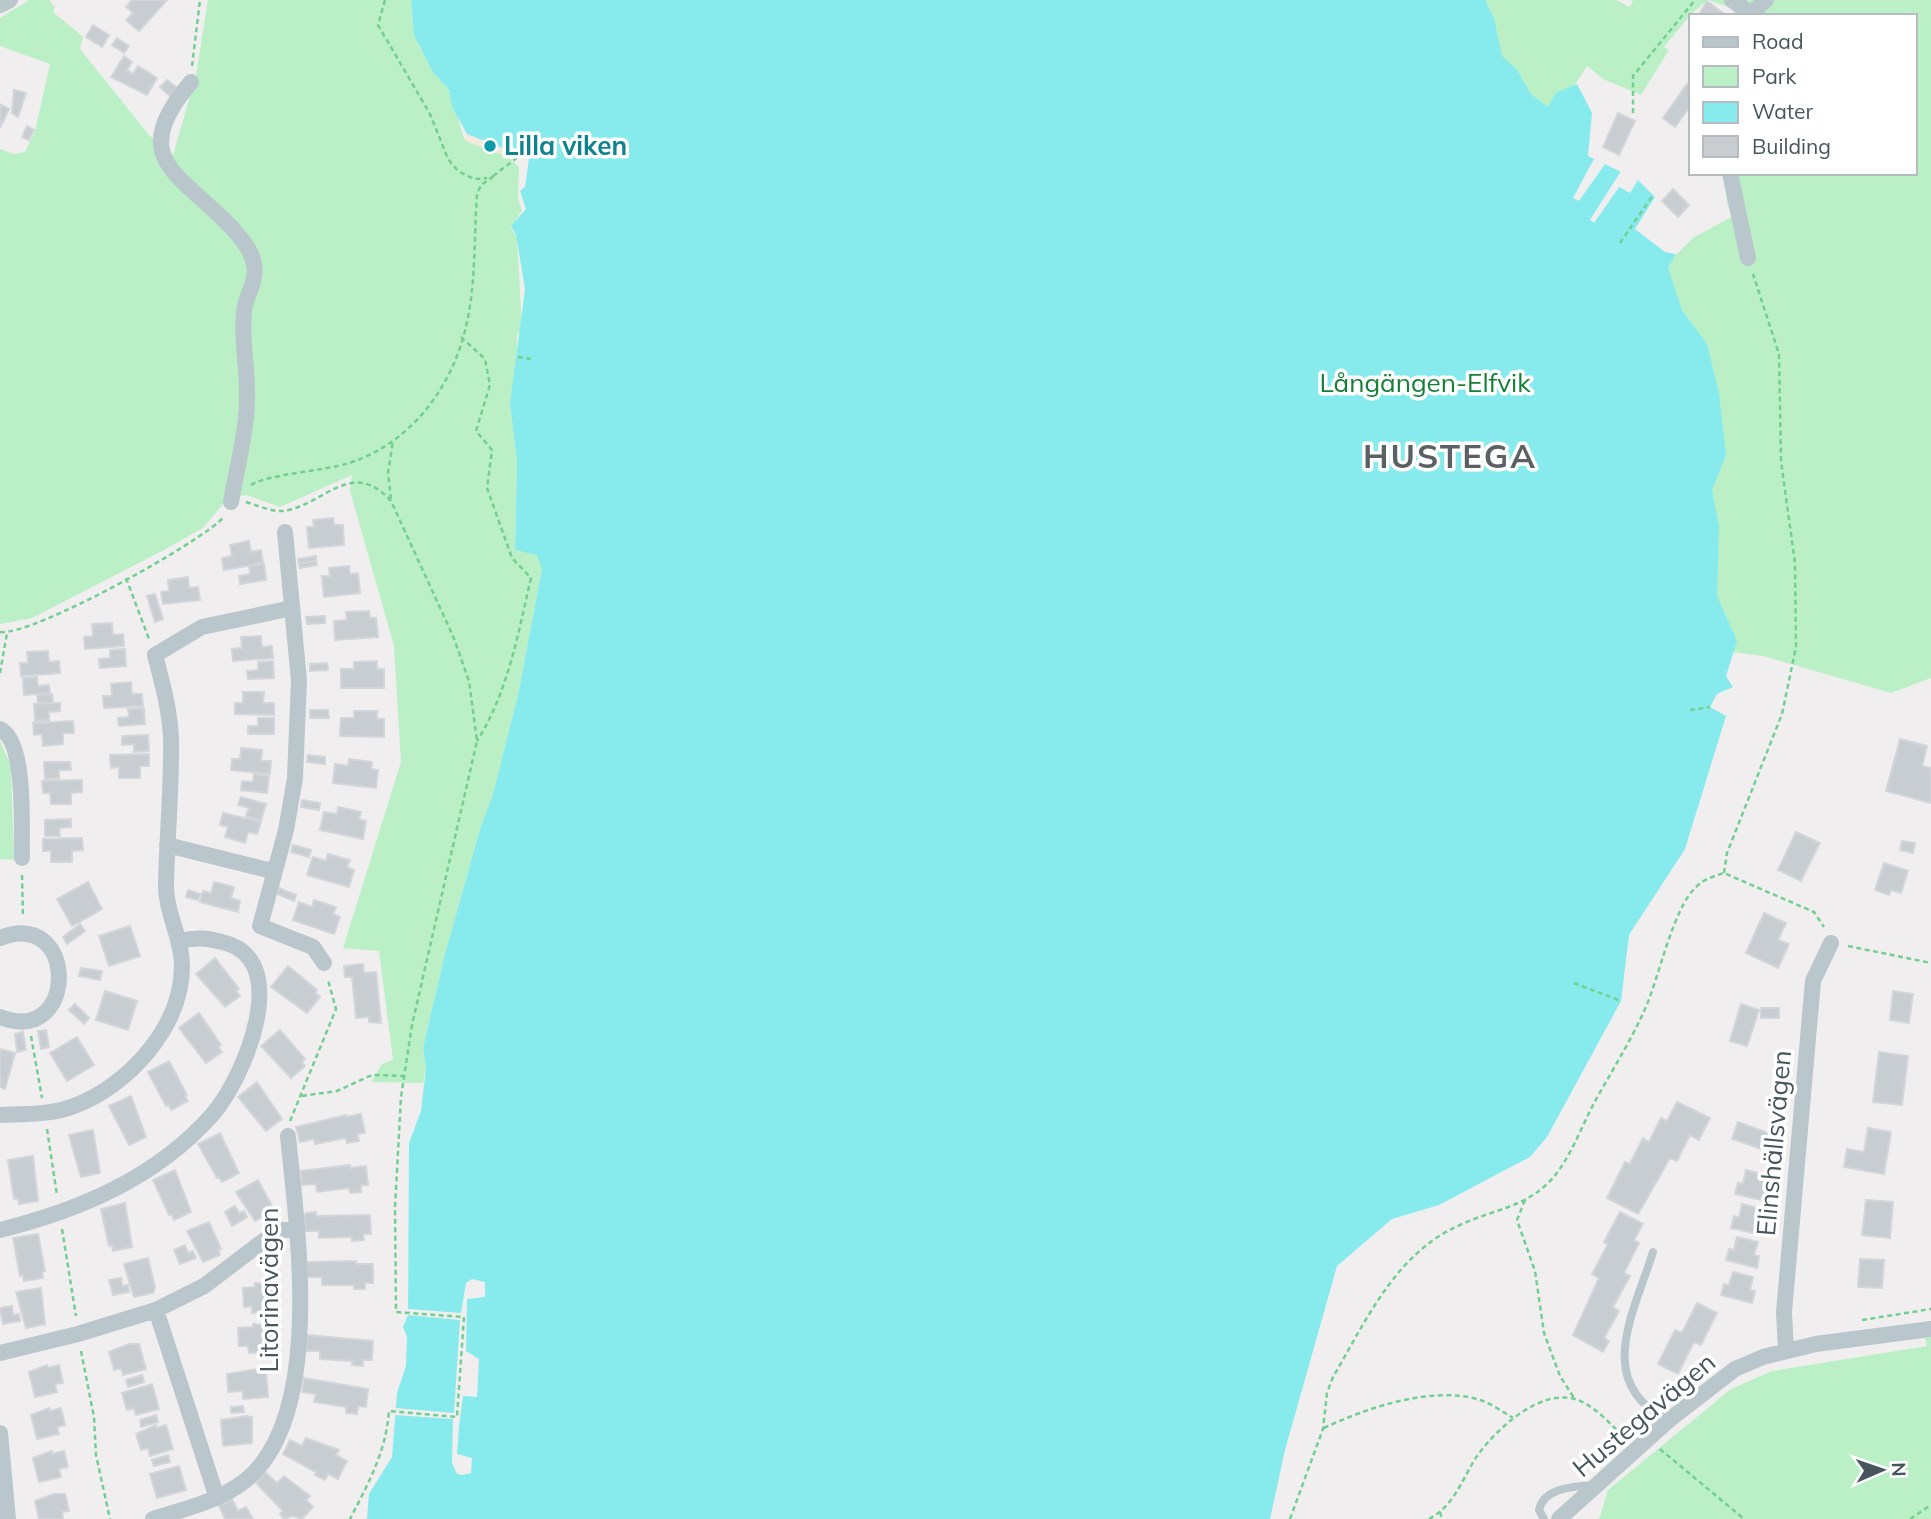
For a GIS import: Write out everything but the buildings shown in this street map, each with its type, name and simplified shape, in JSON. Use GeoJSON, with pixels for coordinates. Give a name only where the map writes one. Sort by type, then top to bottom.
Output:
{"type":"FeatureCollection","features":[{"type":"Feature","properties":{"kind":"street"},"geometry":{"type":"LineString","coordinates":[[0,5],[10,0]]}},
{"type":"Feature","properties":{"kind":"street"},"geometry":{"type":"LineString","coordinates":[[1732,0],[1749,14],[1766,0]]}},
{"type":"Feature","properties":{"kind":"street"},"geometry":{"type":"LineString","coordinates":[[191,82],[174,103],[159,149],[166,165],[211,205],[244,242],[255,267],[253,284],[244,309],[247,393],[231,502]]}},
{"type":"Feature","properties":{"kind":"street"},"geometry":{"type":"LineString","coordinates":[[1730,175],[1748,258]]}},
{"type":"Feature","properties":{"kind":"street"},"geometry":{"type":"LineString","coordinates":[[285,532],[299,681],[295,778],[286,830],[272,871],[260,926],[313,947],[324,963]]}},
{"type":"Feature","properties":{"kind":"street"},"geometry":{"type":"LineString","coordinates":[[0,1115],[44,1113],[72,1107],[102,1093],[136,1066],[170,1016],[179,993],[182,967],[180,941],[172,921],[166,887],[171,737],[155,655],[202,627],[292,608]]}},
{"type":"Feature","properties":{"kind":"street"},"geometry":{"type":"LineString","coordinates":[[0,729],[15,745],[22,858]]}},
{"type":"Feature","properties":{"kind":"street"},"geometry":{"type":"LineString","coordinates":[[167,845],[272,871]]}},
{"type":"Feature","properties":{"kind":"street"},"geometry":{"type":"LineString","coordinates":[[0,938],[23,935],[37,939],[49,948],[57,959],[61,975],[59,990],[52,1004],[29,1019],[14,1021],[0,1017]]}},
{"type":"Feature","properties":{"kind":"street"},"geometry":{"type":"LineString","coordinates":[[0,1230],[59,1215],[107,1194],[145,1172],[186,1141],[213,1114],[237,1080],[253,1035],[260,990],[251,959],[233,944],[198,937],[180,941]]}},
{"type":"Feature","properties":{"kind":"street","name":"Elinshällsvägen"},"geometry":{"type":"LineString","coordinates":[[1786,1350],[1784,1312],[1813,981],[1831,943]]}},
{"type":"Feature","properties":{"kind":"street","name":"Litorinavägen"},"geometry":{"type":"LineString","coordinates":[[153,1519],[217,1497],[245,1480],[269,1456],[282,1431],[291,1403],[299,1332],[288,1136]]}},
{"type":"Feature","properties":{"kind":"street"},"geometry":{"type":"LineString","coordinates":[[0,1353],[78,1334],[156,1310],[204,1286],[278,1230],[295,1230]]}},
{"type":"Feature","properties":{"kind":"street"},"geometry":{"type":"LineString","coordinates":[[156,1310],[217,1497]]}},
{"type":"Feature","properties":{"kind":"street","name":"Hustegavägen"},"geometry":{"type":"LineString","coordinates":[[1559,1519],[1669,1420],[1735,1369],[1786,1350],[1931,1329]]}},
{"type":"Feature","properties":{"kind":"street"},"geometry":{"type":"LineString","coordinates":[[0,1433],[8,1519]]}},
{"type":"Feature","properties":{"kind":"lane"},"geometry":{"type":"LineString","coordinates":[[1653,1252],[1625,1342],[1623,1365],[1627,1382],[1638,1401],[1669,1420]]}},
{"type":"Feature","properties":{"kind":"lane"},"geometry":{"type":"LineString","coordinates":[[1544,1519],[1539,1510],[1546,1497],[1556,1491],[1600,1484]]}},
{"type":"Feature","properties":{"kind":"path"},"geometry":{"type":"LineString","coordinates":[[191,82],[200,0]]}},
{"type":"Feature","properties":{"kind":"path"},"geometry":{"type":"LineString","coordinates":[[385,0],[379,26],[430,114],[448,159],[458,171],[474,179],[494,176]]}},
{"type":"Feature","properties":{"kind":"path"},"geometry":{"type":"LineString","coordinates":[[1633,113],[1633,76],[1695,0]]}},
{"type":"Feature","properties":{"kind":"path"},"geometry":{"type":"LineString","coordinates":[[0,632],[7,633],[34,625],[125,578],[216,526],[225,516],[231,502],[261,480],[310,473],[352,462],[393,441],[416,424],[431,405],[467,322],[477,194],[481,185],[522,153]]}},
{"type":"Feature","properties":{"kind":"path"},"geometry":{"type":"LineString","coordinates":[[1620,243],[1653,195]]}},
{"type":"Feature","properties":{"kind":"path"},"geometry":{"type":"LineString","coordinates":[[1724,873],[1727,853],[1782,713],[1796,647],[1795,564],[1781,461],[1779,354],[1748,258]]}},
{"type":"Feature","properties":{"kind":"path"},"geometry":{"type":"LineString","coordinates":[[350,1519],[372,1476],[387,1438],[389,1411],[457,1417],[464,1317],[396,1312],[397,1136],[417,998],[477,741],[492,717],[507,676],[531,579],[512,558],[487,488],[492,450],[476,431],[490,385],[485,359],[461,337]]}},
{"type":"Feature","properties":{"kind":"path"},"geometry":{"type":"LineString","coordinates":[[518,357],[531,359]]}},
{"type":"Feature","properties":{"kind":"path"},"geometry":{"type":"LineString","coordinates":[[391,501],[388,473],[393,441]]}},
{"type":"Feature","properties":{"kind":"path"},"geometry":{"type":"LineString","coordinates":[[231,502],[241,500],[282,512],[351,482],[380,489],[391,501],[453,636],[469,681],[477,741]]}},
{"type":"Feature","properties":{"kind":"path"},"geometry":{"type":"LineString","coordinates":[[125,578],[155,655]]}},
{"type":"Feature","properties":{"kind":"path"},"geometry":{"type":"LineString","coordinates":[[0,673],[7,633]]}},
{"type":"Feature","properties":{"kind":"path"},"geometry":{"type":"LineString","coordinates":[[1690,710],[1710,707]]}},
{"type":"Feature","properties":{"kind":"path"},"geometry":{"type":"LineString","coordinates":[[22,858],[23,935]]}},
{"type":"Feature","properties":{"kind":"path"},"geometry":{"type":"LineString","coordinates":[[1290,1519],[1322,1429],[1327,1393],[1333,1377],[1408,1258],[1424,1244],[1460,1224],[1525,1200],[1548,1184],[1566,1157],[1642,1015],[1687,900],[1695,887],[1724,873],[1814,912],[1831,943],[1931,963]]}},
{"type":"Feature","properties":{"kind":"path"},"geometry":{"type":"LineString","coordinates":[[288,1136],[290,1121],[336,1009],[324,963]]}},
{"type":"Feature","properties":{"kind":"path"},"geometry":{"type":"LineString","coordinates":[[1574,983],[1621,1002]]}},
{"type":"Feature","properties":{"kind":"path"},"geometry":{"type":"LineString","coordinates":[[29,1019],[41,1096]]}},
{"type":"Feature","properties":{"kind":"path"},"geometry":{"type":"LineString","coordinates":[[302,1096],[337,1091],[372,1075],[404,1076]]}},
{"type":"Feature","properties":{"kind":"path"},"geometry":{"type":"LineString","coordinates":[[49,1149],[55,1183]]}},
{"type":"Feature","properties":{"kind":"path"},"geometry":{"type":"LineString","coordinates":[[1525,1200],[1517,1220],[1535,1271],[1544,1333],[1560,1376],[1574,1399],[1744,1519]]}},
{"type":"Feature","properties":{"kind":"path"},"geometry":{"type":"LineString","coordinates":[[63,1234],[94,1417],[96,1455],[110,1519]]}},
{"type":"Feature","properties":{"kind":"path"},"geometry":{"type":"LineString","coordinates":[[1850,1322],[1931,1309]]}},
{"type":"Feature","properties":{"kind":"path"},"geometry":{"type":"LineString","coordinates":[[1322,1429],[1368,1409],[1420,1399],[1472,1398],[1513,1419]]}},
{"type":"Feature","properties":{"kind":"path"},"geometry":{"type":"LineString","coordinates":[[1429,1519],[1440,1512],[1459,1489],[1485,1446],[1513,1419],[1545,1402],[1574,1399]]}},
{"type":"Feature","properties":{"kind":"path"},"geometry":{"type":"LineString","coordinates":[[1910,1519],[1931,1505]]}},
{"type":"Feature","properties":{"kind":"path"},"geometry":{"type":"LineString","coordinates":[[1440,1512],[1442,1519]]}},
{"type":"Feature","properties":{"kind":"green space"},"geometry":{"type":"Polygon","coordinates":[[[29,0],[49,0],[55,7],[53,12],[83,37],[80,49],[149,135],[173,155],[196,75],[208,0],[411,0],[417,39],[450,94],[464,138],[468,142],[506,155],[519,167],[518,198],[522,210],[511,228],[517,238],[522,327],[517,336],[517,367],[510,404],[517,461],[515,550],[539,553],[542,569],[518,695],[493,794],[481,826],[445,954],[423,1048],[426,1068],[423,1083],[371,1082],[382,1064],[393,1060],[379,951],[343,948],[401,762],[394,646],[350,491],[352,475],[280,507],[247,495],[228,498],[203,528],[162,551],[32,618],[0,624],[0,149],[14,154],[25,152],[35,131],[50,64],[0,46],[0,18],[29,0]]]}},
{"type":"Feature","properties":{"kind":"green space","name":"Långängen-Elfvik"},"geometry":{"type":"Polygon","coordinates":[[[1011,0],[1616,0],[1630,7],[1633,0],[1708,0],[1931,0],[1931,678],[1891,693],[1763,656],[1271,594],[1011,0]]]}},
{"type":"Feature","properties":{"kind":"green space"},"geometry":{"type":"Polygon","coordinates":[[[0,741],[11,766],[14,860],[0,859],[0,741]]]}},
{"type":"Feature","properties":{"kind":"green space"},"geometry":{"type":"Polygon","coordinates":[[[1931,1337],[1931,1519],[1599,1519],[1608,1490],[1731,1389],[1772,1371],[1927,1346],[1925,1338],[1931,1337]]]}},
{"type":"Feature","properties":{"kind":"sand","name":"Lilla viken"},"geometry":{"type":"Polygon","coordinates":[[[467,134],[514,153],[511,158],[468,142],[464,138],[467,134]]]}},
{"type":"Feature","properties":{"kind":"water"},"geometry":{"type":"Polygon","coordinates":[[[411,0],[1485,0],[1494,18],[1502,56],[1517,70],[1531,94],[1548,107],[1556,93],[1577,84],[1592,113],[1588,156],[1638,180],[1655,197],[1635,229],[1665,252],[1676,254],[1668,268],[1682,310],[1707,344],[1719,393],[1726,455],[1712,490],[1719,526],[1717,596],[1737,641],[1726,676],[1733,687],[1717,694],[1710,707],[1726,716],[1685,849],[1629,935],[1621,1001],[1547,1137],[1530,1157],[1439,1205],[1392,1219],[1337,1266],[1285,1450],[1270,1519],[367,1519],[369,1494],[392,1457],[397,1393],[406,1366],[407,1337],[403,1327],[408,1315],[409,1143],[421,1111],[426,1068],[423,1048],[445,954],[481,826],[493,794],[518,695],[542,569],[537,555],[515,550],[517,461],[510,404],[525,289],[516,235],[511,226],[526,209],[520,191],[525,187],[530,151],[522,146],[515,153],[467,134],[452,107],[449,90],[433,72],[414,35],[411,0]]]}},
{"type":"Feature","properties":{"kind":"pier"},"geometry":{"type":"Polygon","coordinates":[[[1594,159],[1605,164],[1579,201],[1573,198],[1594,159]]]}},
{"type":"Feature","properties":{"kind":"pier"},"geometry":{"type":"Polygon","coordinates":[[[1621,171],[1638,180],[1630,193],[1619,187],[1594,223],[1590,220],[1621,171]]]}},
{"type":"Feature","properties":{"kind":"pier"},"geometry":{"type":"Polygon","coordinates":[[[472,1279],[485,1282],[485,1297],[467,1299],[466,1351],[479,1359],[477,1397],[463,1396],[457,1454],[472,1458],[471,1473],[463,1475],[457,1474],[452,1463],[453,1419],[395,1415],[395,1408],[454,1413],[460,1320],[408,1315],[408,1309],[461,1313],[466,1283],[472,1279]]]}},
{"type":"Feature","properties":{"kind":"place","name":"Lilla viken"},"geometry":{"type":"Point","coordinates":[490,146]}},
{"type":"Feature","properties":{"kind":"district","name":"HUSTEGA"},"geometry":{"type":"Point","coordinates":[1450,456]}}]}
